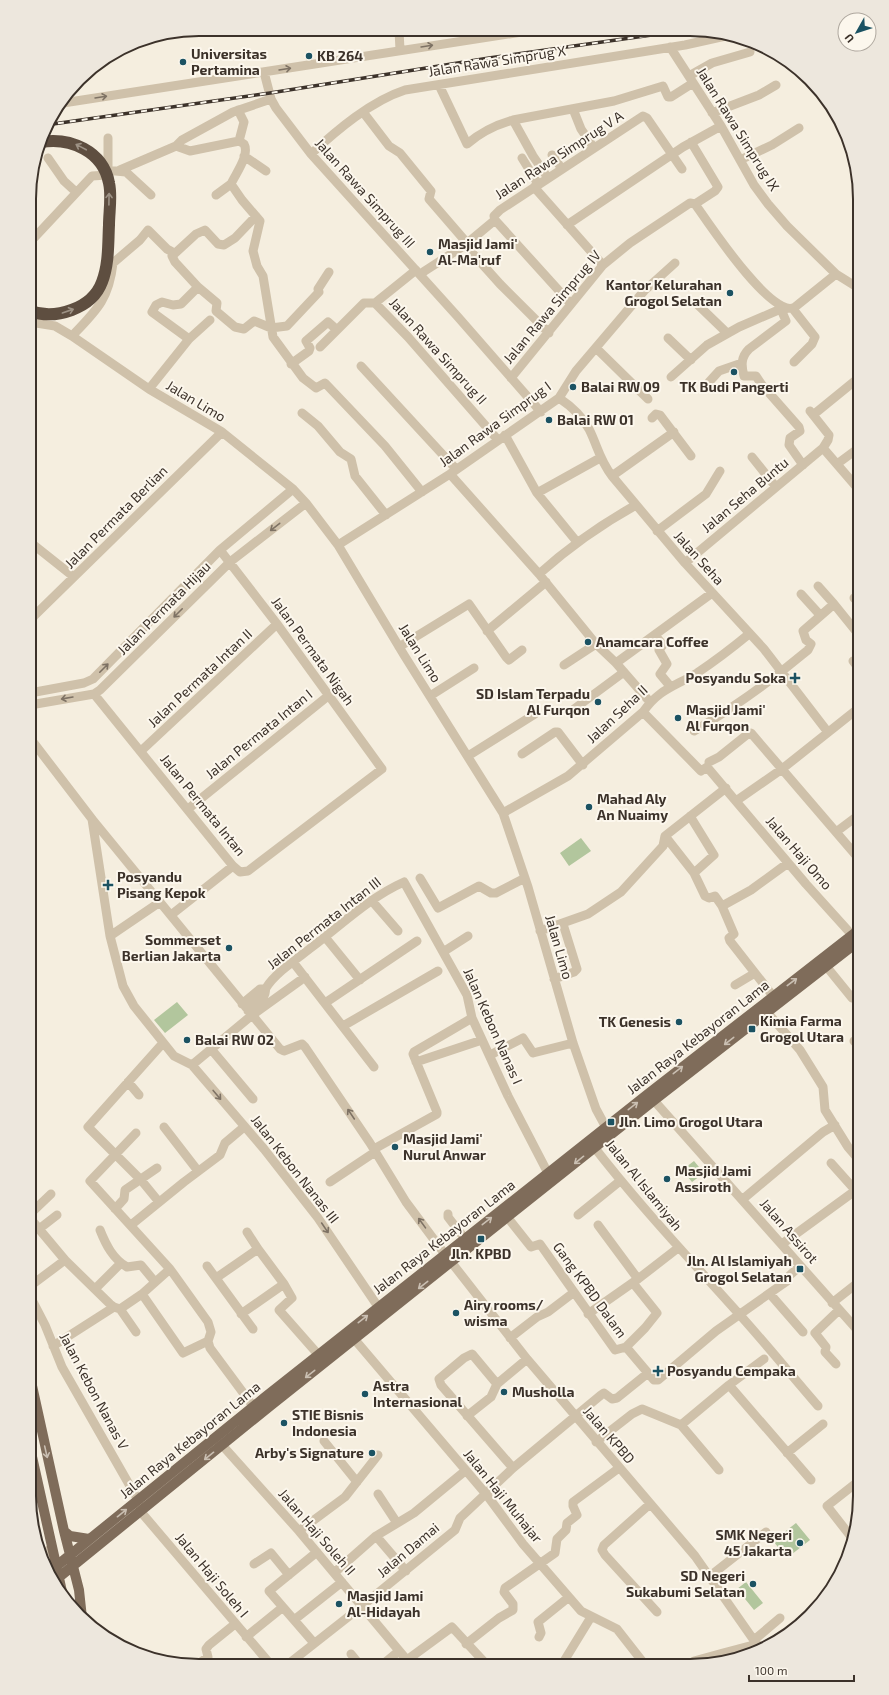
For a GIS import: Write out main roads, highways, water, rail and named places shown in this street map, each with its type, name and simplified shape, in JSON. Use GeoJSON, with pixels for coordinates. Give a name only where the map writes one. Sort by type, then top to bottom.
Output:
{"type":"FeatureCollection","features":[{"type":"Feature","properties":{"kind":"highway"},"geometry":{"type":"LineString","coordinates":[[36,312],[44,314],[65,312],[86,302],[99,288],[107,262],[110,189],[106,172],[89,152],[78,144],[68,142],[46,142]]}},
{"type":"Feature","properties":{"kind":"main road","name":"Jalan Raya Kebayoran Lama"},"geometry":{"type":"LineString","coordinates":[[448,1258],[465,1239],[550,1178],[650,1097],[751,1019],[773,996],[853,938]]}},
{"type":"Feature","properties":{"kind":"main road","name":"Jalan Raya Kebayoran Lama"},"geometry":{"type":"LineString","coordinates":[[751,1019],[767,1012],[826,966],[853,939]]}},
{"type":"Feature","properties":{"kind":"main road","name":"Jalan Raya Kebayoran Lama"},"geometry":{"type":"LineString","coordinates":[[191,1464],[214,1439],[253,1406],[351,1336],[448,1258],[508,1218],[550,1178]]}},
{"type":"Feature","properties":{"kind":"main road","name":"Jalan Raya Kebayoran Lama"},"geometry":{"type":"LineString","coordinates":[[53,1568],[138,1500],[163,1486],[191,1464],[222,1445],[322,1358]]}},
{"type":"Feature","properties":{"kind":"main road"},"geometry":{"type":"LineString","coordinates":[[36,1404],[64,1531],[79,1590],[81,1607]]}},
{"type":"Feature","properties":{"kind":"main road"},"geometry":{"type":"LineString","coordinates":[[36,1475],[52,1547],[52,1566]]}},
{"type":"Feature","properties":{"kind":"main road","name":"Jalan Raya Kebayoran Lama"},"geometry":{"type":"LineString","coordinates":[[58,1577],[141,1512],[163,1486]]}},
{"type":"Feature","properties":{"kind":"main road"},"geometry":{"type":"LineString","coordinates":[[64,1531],[70,1536],[89,1539]]}},
{"type":"Feature","properties":{"kind":"main road"},"geometry":{"type":"LineString","coordinates":[[100,1531],[107,1539]]}},
{"type":"Feature","properties":{"kind":"railway"},"geometry":{"type":"LineString","coordinates":[[55,124],[270,93],[489,58],[645,36]]}},
{"type":"Feature","properties":{"kind":"place","name":"KB 264"},"geometry":{"type":"Point","coordinates":[309,56]}},
{"type":"Feature","properties":{"kind":"place","name":"Universitas Pertamina"},"geometry":{"type":"Point","coordinates":[183,62]}},
{"type":"Feature","properties":{"kind":"place","name":"Masjid Jami' Al-Ma'ruf"},"geometry":{"type":"Point","coordinates":[430,252]}},
{"type":"Feature","properties":{"kind":"place","name":"Kantor Kelurahan Grogol Selatan"},"geometry":{"type":"Point","coordinates":[730,293]}},
{"type":"Feature","properties":{"kind":"place","name":"TK Budi Pangerti"},"geometry":{"type":"Point","coordinates":[734,372]}},
{"type":"Feature","properties":{"kind":"place","name":"Balai RW 09"},"geometry":{"type":"Point","coordinates":[573,387]}},
{"type":"Feature","properties":{"kind":"place","name":"Balai RW 01"},"geometry":{"type":"Point","coordinates":[549,420]}},
{"type":"Feature","properties":{"kind":"place","name":"Anamcara Coffee"},"geometry":{"type":"Point","coordinates":[588,642]}},
{"type":"Feature","properties":{"kind":"place","name":"Posyandu Soka"},"geometry":{"type":"Point","coordinates":[795,678]}},
{"type":"Feature","properties":{"kind":"place","name":"SD Islam Terpadu Al Furqon"},"geometry":{"type":"Point","coordinates":[598,702]}},
{"type":"Feature","properties":{"kind":"place","name":"Masjid Jami' Al Furqon"},"geometry":{"type":"Point","coordinates":[678,718]}},
{"type":"Feature","properties":{"kind":"place","name":"Mahad Aly An Nuaimy"},"geometry":{"type":"Point","coordinates":[589,807]}},
{"type":"Feature","properties":{"kind":"place","name":"Posyandu Pisang Kepok"},"geometry":{"type":"Point","coordinates":[108,885]}},
{"type":"Feature","properties":{"kind":"place","name":"Sommerset Berlian Jakarta"},"geometry":{"type":"Point","coordinates":[229,948]}},
{"type":"Feature","properties":{"kind":"place","name":"TK Genesis"},"geometry":{"type":"Point","coordinates":[679,1022]}},
{"type":"Feature","properties":{"kind":"place","name":"Kimia Farma Grogol Utara"},"geometry":{"type":"Point","coordinates":[752,1029]}},
{"type":"Feature","properties":{"kind":"place","name":"Balai RW 02"},"geometry":{"type":"Point","coordinates":[187,1040]}},
{"type":"Feature","properties":{"kind":"place","name":"Jln. Limo Grogol Utara"},"geometry":{"type":"Point","coordinates":[611,1122]}},
{"type":"Feature","properties":{"kind":"place","name":"Masjid Jami' Nurul Anwar"},"geometry":{"type":"Point","coordinates":[395,1147]}},
{"type":"Feature","properties":{"kind":"place","name":"Masjid Jami Assiroth"},"geometry":{"type":"Point","coordinates":[667,1179]}},
{"type":"Feature","properties":{"kind":"place","name":"Jln. KPBD"},"geometry":{"type":"Point","coordinates":[481,1239]}},
{"type":"Feature","properties":{"kind":"place","name":"Jln. Al Islamiyah Grogol Selatan"},"geometry":{"type":"Point","coordinates":[800,1269]}},
{"type":"Feature","properties":{"kind":"place","name":"Airy rooms/ wisma"},"geometry":{"type":"Point","coordinates":[456,1313]}},
{"type":"Feature","properties":{"kind":"place","name":"Posyandu Cempaka"},"geometry":{"type":"Point","coordinates":[658,1371]}},
{"type":"Feature","properties":{"kind":"place","name":"Musholla"},"geometry":{"type":"Point","coordinates":[504,1392]}},
{"type":"Feature","properties":{"kind":"place","name":"Astra Internasional"},"geometry":{"type":"Point","coordinates":[365,1394]}},
{"type":"Feature","properties":{"kind":"place","name":"STIE Bisnis Indonesia"},"geometry":{"type":"Point","coordinates":[284,1423]}},
{"type":"Feature","properties":{"kind":"place","name":"Arby's Signature"},"geometry":{"type":"Point","coordinates":[372,1453]}},
{"type":"Feature","properties":{"kind":"place","name":"SMK Negeri 45 Jakarta"},"geometry":{"type":"Point","coordinates":[800,1543]}},
{"type":"Feature","properties":{"kind":"place","name":"SD Negeri Sukabumi Selatan"},"geometry":{"type":"Point","coordinates":[753,1584]}},
{"type":"Feature","properties":{"kind":"place","name":"Masjid Jami Al-Hidayah"},"geometry":{"type":"Point","coordinates":[339,1604]}}]}
